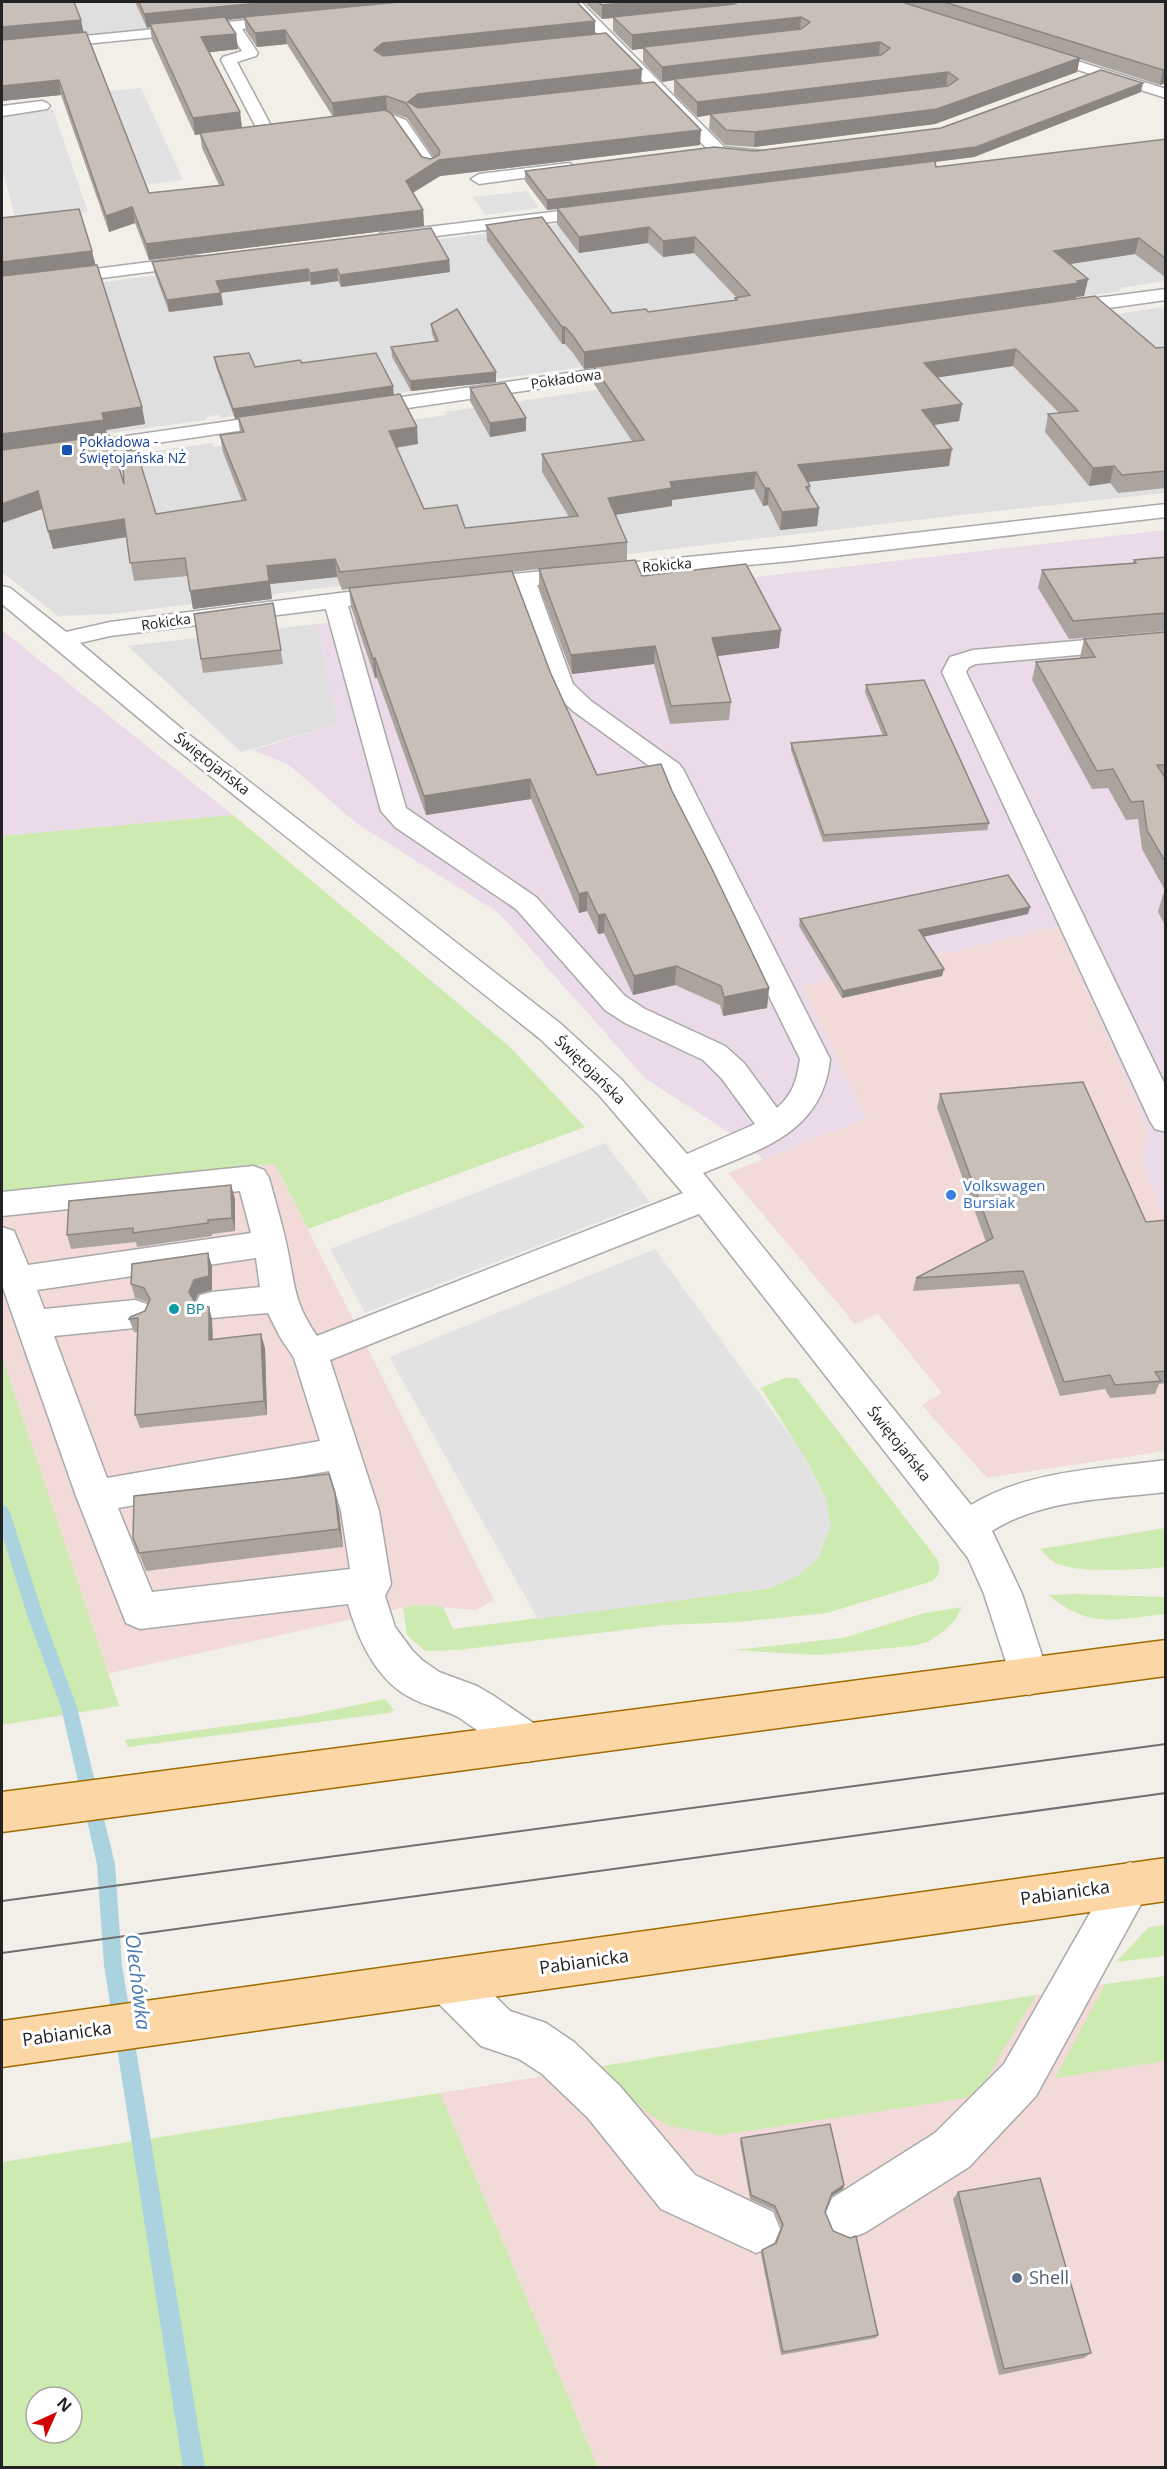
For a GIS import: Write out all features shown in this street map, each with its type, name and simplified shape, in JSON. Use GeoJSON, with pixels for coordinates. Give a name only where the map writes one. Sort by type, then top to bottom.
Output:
{"type":"FeatureCollection","features":[{"type":"Feature","properties":{"kind":"main road"},"geometry":{"type":"LineString","coordinates":[[21,1809],[1166,1658]]}},
{"type":"Feature","properties":{"kind":"main road","name":"Pabianicka"},"geometry":{"type":"LineString","coordinates":[[2,2044],[1148,1881]]}},
{"type":"Feature","properties":{"kind":"street"},"geometry":{"type":"LineString","coordinates":[[574,2],[718,151]]}},
{"type":"Feature","properties":{"kind":"street"},"geometry":{"type":"LineString","coordinates":[[2,48],[298,19]]}},
{"type":"Feature","properties":{"kind":"street"},"geometry":{"type":"LineString","coordinates":[[232,25],[251,53],[228,60],[266,133]]}},
{"type":"Feature","properties":{"kind":"street"},"geometry":{"type":"LineString","coordinates":[[1017,46],[1166,94]]}},
{"type":"Feature","properties":{"kind":"street"},"geometry":{"type":"LineString","coordinates":[[627,57],[650,54]]}},
{"type":"Feature","properties":{"kind":"street"},"geometry":{"type":"LineString","coordinates":[[1073,81],[1099,72]]}},
{"type":"Feature","properties":{"kind":"street"},"geometry":{"type":"LineString","coordinates":[[634,91],[682,86]]}},
{"type":"Feature","properties":{"kind":"street"},"geometry":{"type":"LineString","coordinates":[[2,111],[42,106]]}},
{"type":"Feature","properties":{"kind":"street"},"geometry":{"type":"LineString","coordinates":[[343,124],[387,118],[400,123],[430,168]]}},
{"type":"Feature","properties":{"kind":"street"},"geometry":{"type":"LineString","coordinates":[[692,124],[715,121]]}},
{"type":"Feature","properties":{"kind":"street"},"geometry":{"type":"LineString","coordinates":[[692,153],[718,151],[754,154],[777,151]]}},
{"type":"Feature","properties":{"kind":"street"},"geometry":{"type":"LineString","coordinates":[[479,179],[589,165]]}},
{"type":"Feature","properties":{"kind":"street"},"geometry":{"type":"LineString","coordinates":[[370,240],[619,208]]}},
{"type":"Feature","properties":{"kind":"street"},"geometry":{"type":"LineString","coordinates":[[2,286],[215,259]]}},
{"type":"Feature","properties":{"kind":"street"},"geometry":{"type":"LineString","coordinates":[[1036,313],[1166,294]]}},
{"type":"Feature","properties":{"kind":"street","name":"Pokładowa"},"geometry":{"type":"LineString","coordinates":[[338,412],[657,366]]}},
{"type":"Feature","properties":{"kind":"street"},"geometry":{"type":"LineString","coordinates":[[2,460],[303,417]]}},
{"type":"Feature","properties":{"kind":"street","name":"Rokicka"},"geometry":{"type":"LineString","coordinates":[[452,587],[791,554],[1166,510]]}},
{"type":"Feature","properties":{"kind":"street"},"geometry":{"type":"LineString","coordinates":[[523,579],[562,687],[582,706],[670,769],[815,1059],[812,1082],[795,1111],[775,1128],[682,1169]]}},
{"type":"Feature","properties":{"kind":"street","name":"Rokicka"},"geometry":{"type":"LineString","coordinates":[[63,641],[85,633],[417,591]]}},
{"type":"Feature","properties":{"kind":"street","name":"Świętojańska"},"geometry":{"type":"LineString","coordinates":[[2,594],[63,641],[179,739],[550,1031],[610,1087],[682,1169],[983,1548],[993,1569],[1029,1677]]}},
{"type":"Feature","properties":{"kind":"street"},"geometry":{"type":"LineString","coordinates":[[335,600],[394,811],[404,822],[526,903],[615,1003],[635,1016],[714,1053],[733,1071],[775,1128]]}},
{"type":"Feature","properties":{"kind":"street"},"geometry":{"type":"LineString","coordinates":[[1166,640],[973,657],[958,662],[954,672],[1166,1121]]}},
{"type":"Feature","properties":{"kind":"street"},"geometry":{"type":"LineString","coordinates":[[2,1204],[253,1178],[270,1243],[279,1298],[292,1327],[310,1353],[360,1511],[372,1584],[140,1611],[95,1496],[2,1240]]}},
{"type":"Feature","properties":{"kind":"street"},"geometry":{"type":"LineString","coordinates":[[310,1353],[705,1198]]}},
{"type":"Feature","properties":{"kind":"street"},"geometry":{"type":"LineString","coordinates":[[16,1280],[270,1243]]}},
{"type":"Feature","properties":{"kind":"street"},"geometry":{"type":"LineString","coordinates":[[212,1305],[279,1298]]}},
{"type":"Feature","properties":{"kind":"street"},"geometry":{"type":"LineString","coordinates":[[32,1324],[135,1314]]}},
{"type":"Feature","properties":{"kind":"street"},"geometry":{"type":"LineString","coordinates":[[95,1496],[342,1453]]}},
{"type":"Feature","properties":{"kind":"street"},"geometry":{"type":"LineString","coordinates":[[967,1527],[1004,1504],[1059,1490],[1166,1476]]}},
{"type":"Feature","properties":{"kind":"street"},"geometry":{"type":"LineString","coordinates":[[363,1585],[369,1616],[387,1650],[401,1666],[420,1682],[464,1700],[528,1743]]}},
{"type":"Feature","properties":{"kind":"street"},"geometry":{"type":"LineString","coordinates":[[849,2215],[952,2150],[1020,2080],[1148,1881]]}},
{"type":"Feature","properties":{"kind":"street"},"geometry":{"type":"LineString","coordinates":[[449,1982],[497,2030],[530,2039],[558,2058],[604,2102],[678,2192],[756,2229]]}},
{"type":"Feature","properties":{"kind":"shaded area"},"geometry":{"type":"Polygon","coordinates":[[[2,2],[305,2],[284,16],[2,44],[2,2]]]}},
{"type":"Feature","properties":{"kind":"shaded area"},"geometry":{"type":"Polygon","coordinates":[[[141,88],[183,180],[145,185],[110,91],[141,88]]]}},
{"type":"Feature","properties":{"kind":"shaded area"},"geometry":{"type":"Polygon","coordinates":[[[53,109],[88,212],[16,221],[2,167],[2,114],[53,109]]]}},
{"type":"Feature","properties":{"kind":"shaded area"},"geometry":{"type":"Polygon","coordinates":[[[1165,147],[1165,281],[1119,288],[1121,291],[220,418],[219,415],[209,416],[205,420],[68,439],[2,295],[1165,147]]]}},
{"type":"Feature","properties":{"kind":"shaded area"},"geometry":{"type":"Polygon","coordinates":[[[527,191],[539,208],[485,215],[473,197],[527,191]]]}},
{"type":"Feature","properties":{"kind":"shaded area"},"geometry":{"type":"Polygon","coordinates":[[[1165,307],[1165,493],[390,582],[389,580],[111,614],[58,616],[2,572],[2,473],[212,443],[214,447],[447,415],[445,412],[1165,307]]]}},
{"type":"Feature","properties":{"kind":"shaded area"},"geometry":{"type":"Polygon","coordinates":[[[1165,530],[1165,1218],[1143,1167],[1147,1128],[1059,927],[802,986],[867,1118],[763,1159],[744,1142],[646,1079],[499,913],[356,823],[289,765],[253,750],[338,724],[317,624],[546,601],[1165,530]]]}},
{"type":"Feature","properties":{"kind":"shaded area"},"geometry":{"type":"Polygon","coordinates":[[[317,624],[338,724],[241,752],[128,646],[317,624]]]}},
{"type":"Feature","properties":{"kind":"shaded area"},"geometry":{"type":"Polygon","coordinates":[[[2,630],[233,815],[2,836],[2,630]]]}},
{"type":"Feature","properties":{"kind":"shaded area","name":"Volkswagen Bursiak"},"geometry":{"type":"Polygon","coordinates":[[[1059,927],[1147,1128],[1143,1167],[1165,1218],[1165,1451],[987,1478],[922,1405],[942,1393],[878,1314],[855,1324],[728,1173],[867,1118],[802,986],[1059,927]]]}},
{"type":"Feature","properties":{"kind":"shaded area"},"geometry":{"type":"Polygon","coordinates":[[[605,1143],[650,1202],[365,1313],[330,1249],[605,1143]]]}},
{"type":"Feature","properties":{"kind":"shaded area","name":"BP"},"geometry":{"type":"Polygon","coordinates":[[[275,1164],[494,1600],[476,1610],[415,1605],[106,1674],[2,1356],[2,1193],[275,1164]]]}},
{"type":"Feature","properties":{"kind":"shaded area"},"geometry":{"type":"Polygon","coordinates":[[[655,1249],[802,1452],[826,1499],[831,1526],[819,1557],[799,1575],[771,1588],[538,1619],[389,1357],[655,1249]]]}},
{"type":"Feature","properties":{"kind":"shaded area"},"geometry":{"type":"Polygon","coordinates":[[[1105,1984],[1056,2077],[1165,2061],[1165,2467],[598,2467],[440,2093],[1105,1984]]]}},
{"type":"Feature","properties":{"kind":"green space"},"geometry":{"type":"Polygon","coordinates":[[[233,815],[509,1046],[585,1127],[308,1229],[275,1164],[2,1193],[2,836],[233,815]]]}},
{"type":"Feature","properties":{"kind":"green space"},"geometry":{"type":"Polygon","coordinates":[[[2,1356],[119,1706],[2,1725],[2,1356]]]}},
{"type":"Feature","properties":{"kind":"green space"},"geometry":{"type":"Polygon","coordinates":[[[785,1378],[797,1378],[937,1559],[939,1570],[933,1581],[827,1613],[738,1622],[665,1625],[458,1650],[425,1651],[407,1635],[403,1608],[415,1605],[443,1607],[453,1629],[771,1588],[826,1499],[807,1461],[761,1388],[785,1378]]]}},
{"type":"Feature","properties":{"kind":"green space"},"geometry":{"type":"Polygon","coordinates":[[[1165,1528],[1165,1567],[1125,1570],[1076,1568],[1054,1562],[1040,1549],[1165,1528]]]}},
{"type":"Feature","properties":{"kind":"green space"},"geometry":{"type":"Polygon","coordinates":[[[1049,1595],[1165,1597],[1165,1614],[1104,1620],[1091,1618],[1064,1606],[1049,1595]]]}},
{"type":"Feature","properties":{"kind":"green space"},"geometry":{"type":"Polygon","coordinates":[[[962,1607],[955,1620],[945,1630],[928,1642],[912,1646],[817,1655],[734,1650],[843,1638],[924,1613],[962,1607]]]}},
{"type":"Feature","properties":{"kind":"green space"},"geometry":{"type":"Polygon","coordinates":[[[385,1699],[394,1710],[389,1713],[128,1747],[125,1740],[303,1716],[385,1699]]]}},
{"type":"Feature","properties":{"kind":"green space"},"geometry":{"type":"Polygon","coordinates":[[[1165,1925],[1165,1956],[1116,1962],[1149,1927],[1165,1925]]]}},
{"type":"Feature","properties":{"kind":"green space"},"geometry":{"type":"Polygon","coordinates":[[[1165,1976],[1165,2061],[1055,2078],[1105,1984],[1165,1976]]]}},
{"type":"Feature","properties":{"kind":"green space"},"geometry":{"type":"Polygon","coordinates":[[[1036,1995],[978,2093],[961,2099],[720,2135],[669,2126],[649,2114],[621,2088],[603,2066],[1036,1995]]]}},
{"type":"Feature","properties":{"kind":"green space"},"geometry":{"type":"Polygon","coordinates":[[[440,2093],[598,2467],[2,2467],[2,2162],[440,2093]]]}},
{"type":"Feature","properties":{"kind":"building"},"geometry":{"type":"Polygon","coordinates":[[[2,2],[74,2],[81,20],[2,27],[2,2]]]}},
{"type":"Feature","properties":{"kind":"building"},"geometry":{"type":"Polygon","coordinates":[[[139,2],[270,2],[144,14],[139,2]]]}},
{"type":"Feature","properties":{"kind":"building"},"geometry":{"type":"Polygon","coordinates":[[[399,2],[577,2],[595,21],[383,43],[374,50],[383,56],[606,33],[642,69],[418,94],[408,102],[418,108],[654,82],[701,130],[439,160],[406,181],[423,210],[146,244],[132,207],[106,216],[59,80],[2,86],[2,40],[86,32],[149,193],[224,185],[200,133],[385,110],[391,113],[422,157],[431,159],[439,155],[440,151],[406,103],[386,96],[332,103],[285,30],[255,33],[244,17],[399,2]]]}},
{"type":"Feature","properties":{"kind":"building"},"geometry":{"type":"Polygon","coordinates":[[[598,2],[635,2],[602,5],[598,2]]]}},
{"type":"Feature","properties":{"kind":"building"},"geometry":{"type":"Polygon","coordinates":[[[738,2],[902,2],[1080,58],[937,109],[755,132],[726,130],[710,114],[948,86],[958,79],[948,72],[697,102],[674,79],[881,55],[890,48],[880,42],[662,67],[643,47],[801,29],[810,22],[801,17],[632,35],[613,17],[738,2]]]}},
{"type":"Feature","properties":{"kind":"building"},"geometry":{"type":"Polygon","coordinates":[[[944,2],[1166,2],[1166,69],[1163,70],[944,2]]]}},
{"type":"Feature","properties":{"kind":"building"},"geometry":{"type":"Polygon","coordinates":[[[225,17],[236,34],[201,37],[240,112],[193,118],[150,24],[225,17]]]}},
{"type":"Feature","properties":{"kind":"building"},"geometry":{"type":"Polygon","coordinates":[[[1101,70],[1143,83],[976,147],[547,200],[525,171],[714,147],[755,151],[941,128],[1101,70]]]}},
{"type":"Feature","properties":{"kind":"building"},"geometry":{"type":"Polygon","coordinates":[[[1166,139],[1166,259],[1139,238],[1054,251],[1088,279],[1077,281],[1079,283],[584,352],[573,336],[565,327],[562,327],[486,225],[542,217],[612,313],[646,309],[648,312],[737,300],[735,298],[750,295],[695,237],[663,241],[649,227],[579,237],[557,208],[935,161],[936,167],[1166,139]]]}},
{"type":"Feature","properties":{"kind":"building"},"geometry":{"type":"Polygon","coordinates":[[[79,209],[92,251],[2,262],[2,218],[79,209]]]}},
{"type":"Feature","properties":{"kind":"building"},"geometry":{"type":"Polygon","coordinates":[[[431,228],[449,260],[340,275],[337,269],[310,273],[308,269],[216,281],[221,293],[167,300],[152,262],[431,228]]]}},
{"type":"Feature","properties":{"kind":"building"},"geometry":{"type":"Polygon","coordinates":[[[97,265],[142,407],[102,413],[104,420],[2,434],[2,276],[97,265]]]}},
{"type":"Feature","properties":{"kind":"building"},"geometry":{"type":"Polygon","coordinates":[[[1095,296],[1156,348],[1166,347],[1166,471],[1122,475],[1114,466],[1093,468],[1048,414],[1078,411],[1016,349],[924,363],[962,404],[922,410],[952,449],[798,465],[810,486],[806,487],[819,508],[782,512],[769,488],[765,488],[756,472],[670,482],[672,488],[608,498],[627,542],[340,572],[335,559],[267,566],[269,581],[190,591],[185,558],[130,563],[124,519],[48,531],[38,491],[2,504],[2,450],[109,435],[124,484],[122,451],[136,449],[156,514],[246,500],[220,435],[244,432],[238,417],[400,394],[417,427],[389,431],[424,509],[457,505],[465,528],[578,516],[542,454],[644,440],[594,367],[1095,296]]]}},
{"type":"Feature","properties":{"kind":"building"},"geometry":{"type":"Polygon","coordinates":[[[457,309],[496,372],[410,381],[391,347],[438,341],[431,324],[457,309]]]}},
{"type":"Feature","properties":{"kind":"building"},"geometry":{"type":"Polygon","coordinates":[[[249,353],[255,367],[376,353],[393,386],[233,409],[214,357],[249,353]]]}},
{"type":"Feature","properties":{"kind":"building"},"geometry":{"type":"Polygon","coordinates":[[[505,383],[526,418],[490,423],[470,388],[505,383]]]}},
{"type":"Feature","properties":{"kind":"building"},"geometry":{"type":"Polygon","coordinates":[[[1166,557],[1166,613],[1073,621],[1042,570],[1136,563],[1134,560],[1166,557]]]}},
{"type":"Feature","properties":{"kind":"building"},"geometry":{"type":"Polygon","coordinates":[[[635,560],[642,576],[746,564],[781,630],[712,638],[731,702],[671,706],[655,646],[571,655],[539,569],[635,560]]]}},
{"type":"Feature","properties":{"kind":"building"},"geometry":{"type":"Polygon","coordinates":[[[512,571],[551,674],[597,775],[661,764],[672,791],[769,988],[724,997],[721,986],[676,966],[634,976],[605,914],[598,915],[587,892],[579,894],[530,779],[424,796],[349,588],[512,571]]]}},
{"type":"Feature","properties":{"kind":"building"},"geometry":{"type":"Polygon","coordinates":[[[273,603],[281,650],[201,659],[194,614],[273,603]]]}},
{"type":"Feature","properties":{"kind":"building"},"geometry":{"type":"Polygon","coordinates":[[[1166,632],[1166,765],[1157,765],[1166,779],[1166,863],[1147,830],[1143,801],[1131,802],[1113,769],[1097,771],[1036,662],[1095,657],[1084,639],[1166,632]]]}},
{"type":"Feature","properties":{"kind":"building"},"geometry":{"type":"Polygon","coordinates":[[[924,680],[989,823],[824,835],[791,743],[887,735],[866,685],[924,680]]]}},
{"type":"Feature","properties":{"kind":"building"},"geometry":{"type":"Polygon","coordinates":[[[1008,875],[1030,907],[919,930],[944,969],[843,991],[800,919],[1008,875]]]}},
{"type":"Feature","properties":{"kind":"building"},"geometry":{"type":"Polygon","coordinates":[[[1083,1082],[1146,1222],[1166,1220],[1166,1371],[1155,1372],[1161,1381],[1115,1385],[1110,1375],[1064,1382],[1023,1271],[916,1278],[993,1238],[940,1094],[1083,1082]]]}},
{"type":"Feature","properties":{"kind":"building"},"geometry":{"type":"Polygon","coordinates":[[[231,1185],[232,1218],[133,1233],[133,1228],[67,1235],[69,1201],[231,1185]]]}},
{"type":"Feature","properties":{"kind":"building"},"geometry":{"type":"Polygon","coordinates":[[[208,1253],[209,1276],[194,1280],[189,1292],[196,1304],[209,1307],[209,1340],[261,1334],[264,1401],[135,1415],[138,1318],[129,1319],[145,1311],[150,1299],[144,1288],[131,1284],[132,1264],[208,1253]]]}},
{"type":"Feature","properties":{"kind":"building"},"geometry":{"type":"Polygon","coordinates":[[[329,1474],[335,1493],[339,1529],[139,1553],[133,1538],[134,1496],[329,1474]]]}},
{"type":"Feature","properties":{"kind":"building"},"geometry":{"type":"Polygon","coordinates":[[[830,2124],[844,2185],[832,2193],[825,2212],[833,2231],[850,2238],[856,2236],[878,2335],[783,2352],[762,2250],[776,2243],[783,2225],[775,2206],[751,2195],[741,2138],[830,2124]]]}},
{"type":"Feature","properties":{"kind":"building","name":"Shell"},"geometry":{"type":"Polygon","coordinates":[[[1040,2178],[1091,2353],[1004,2369],[958,2192],[1040,2178]]]}},
{"type":"Feature","properties":{"kind":"waterway","name":"Olechówka"},"geometry":{"type":"LineString","coordinates":[[2,1512],[36,1618],[69,1707],[106,1864],[113,1965],[194,2468]]}},
{"type":"Feature","properties":{"kind":"tram line"},"geometry":{"type":"LineString","coordinates":[[2,1901],[1166,1744]]}},
{"type":"Feature","properties":{"kind":"tram line"},"geometry":{"type":"LineString","coordinates":[[2,1953],[1166,1793]]}},
{"type":"Feature","properties":{"kind":"place","name":"Pokładowa - Świętojańska NŻ"},"geometry":{"type":"Point","coordinates":[67,450]}},
{"type":"Feature","properties":{"kind":"place","name":"Volkswagen Bursiak"},"geometry":{"type":"Point","coordinates":[951,1195]}},
{"type":"Feature","properties":{"kind":"place","name":"BP"},"geometry":{"type":"Point","coordinates":[174,1309]}},
{"type":"Feature","properties":{"kind":"place","name":"Shell"},"geometry":{"type":"Point","coordinates":[1017,2278]}}]}
